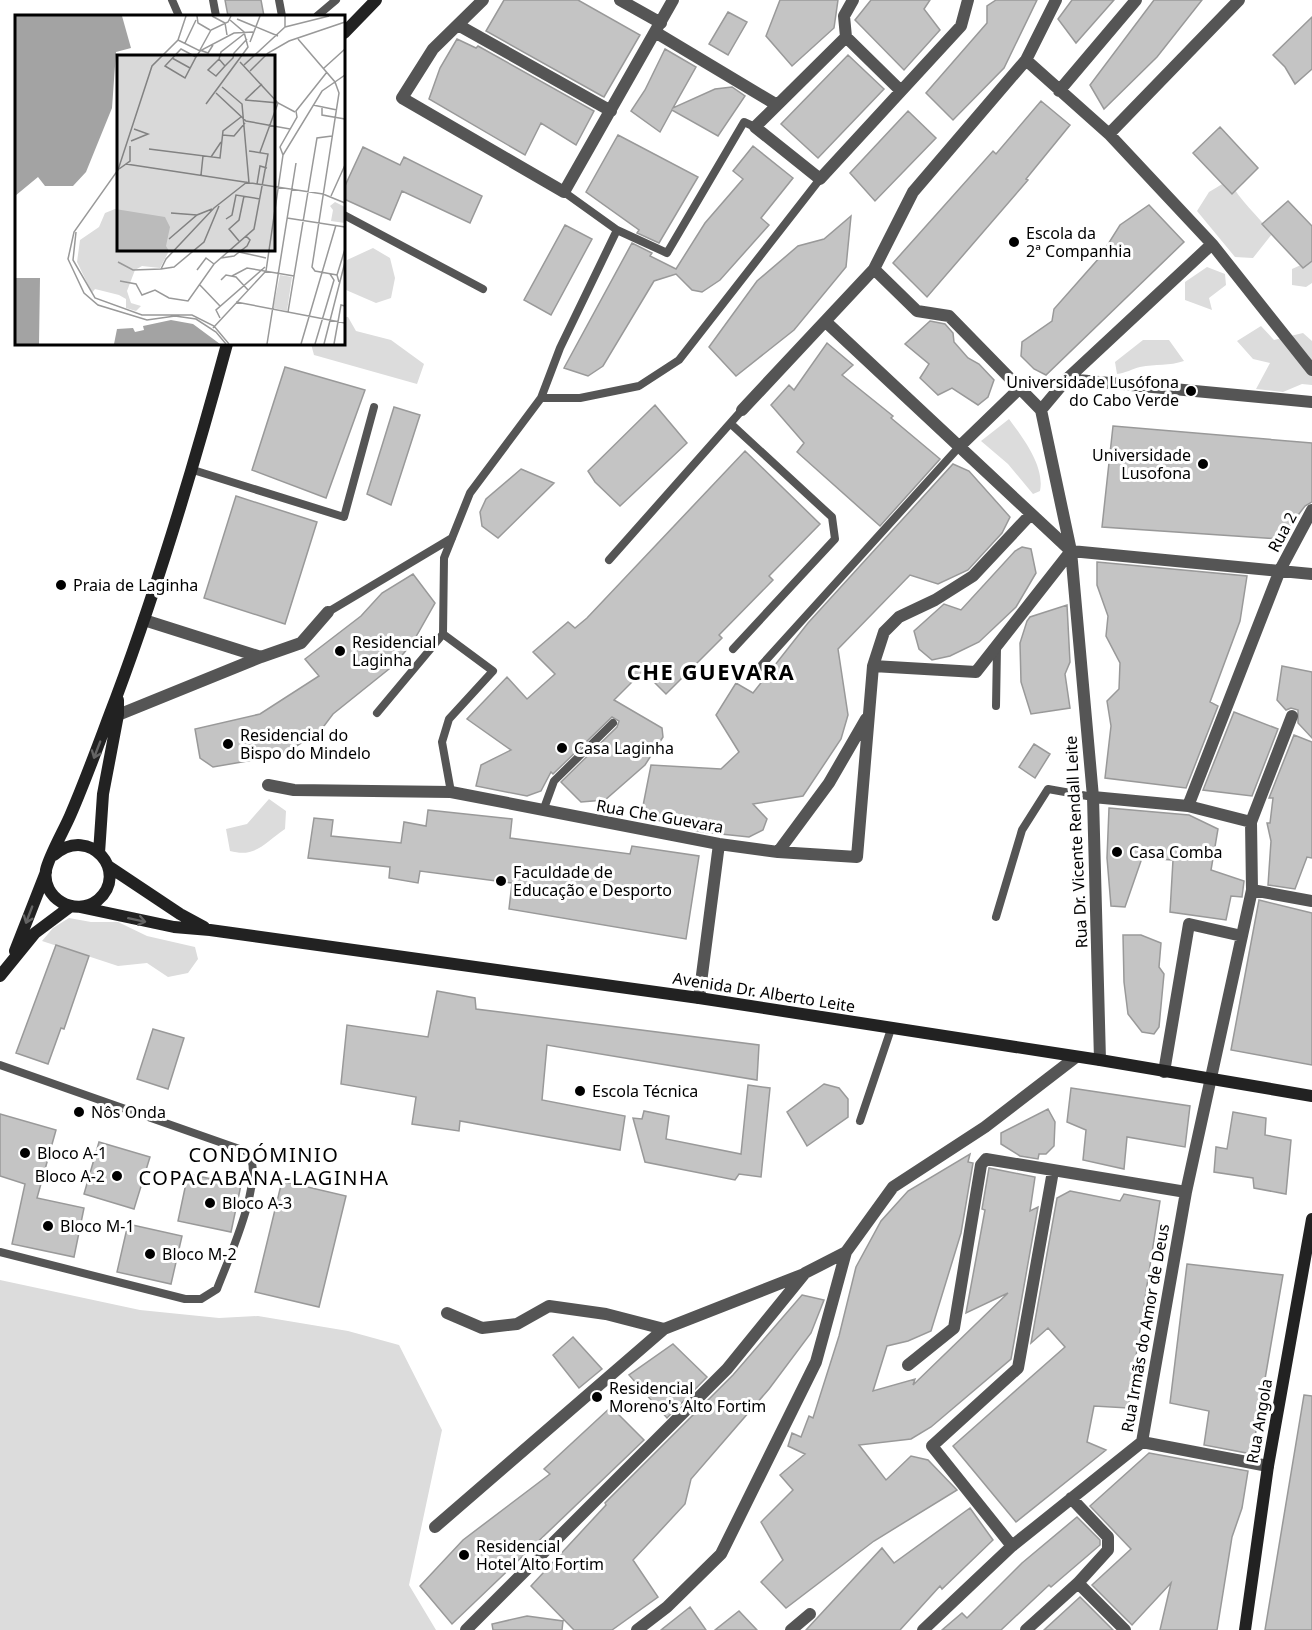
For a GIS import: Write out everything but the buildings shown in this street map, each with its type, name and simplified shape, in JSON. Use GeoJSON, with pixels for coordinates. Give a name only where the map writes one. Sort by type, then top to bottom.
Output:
{"type":"FeatureCollection","features":[{"type":"Feature","properties":{"kind":"street"},"geometry":{"type":"LineString","coordinates":[[345,32],[376,0]]}},
{"type":"Feature","properties":{"kind":"street"},"geometry":{"type":"LineString","coordinates":[[483,0],[433,49],[402,98],[564,192],[673,0]]}},
{"type":"Feature","properties":{"kind":"street"},"geometry":{"type":"LineString","coordinates":[[620,0],[777,105]]}},
{"type":"Feature","properties":{"kind":"street"},"geometry":{"type":"LineString","coordinates":[[853,0],[844,16],[846,37],[901,91]]}},
{"type":"Feature","properties":{"kind":"street"},"geometry":{"type":"LineString","coordinates":[[846,37],[755,127],[820,179],[961,26],[968,0]]}},
{"type":"Feature","properties":{"kind":"street"},"geometry":{"type":"LineString","coordinates":[[742,410],[874,269],[913,192],[1026,60],[1056,0]]}},
{"type":"Feature","properties":{"kind":"street"},"geometry":{"type":"LineString","coordinates":[[1059,91],[1136,0]]}},
{"type":"Feature","properties":{"kind":"street"},"geometry":{"type":"LineString","coordinates":[[1109,134],[1239,0]]}},
{"type":"Feature","properties":{"kind":"street"},"geometry":{"type":"LineString","coordinates":[[458,25],[610,111]]}},
{"type":"Feature","properties":{"kind":"street"},"geometry":{"type":"LineString","coordinates":[[1026,60],[1109,134],[1212,244],[1312,370]]}},
{"type":"Feature","properties":{"kind":"street"},"geometry":{"type":"LineString","coordinates":[[874,269],[917,311],[949,316],[1041,410],[1067,379],[1212,244]]}},
{"type":"Feature","properties":{"kind":"street"},"geometry":{"type":"LineString","coordinates":[[826,322],[1071,551],[1312,573]]}},
{"type":"Feature","properties":{"kind":"street"},"geometry":{"type":"LineString","coordinates":[[12,960],[117,695],[144,620],[227,345]]}},
{"type":"Feature","properties":{"kind":"street"},"geometry":{"type":"LineString","coordinates":[[1067,379],[1312,402]]}},
{"type":"Feature","properties":{"kind":"street"},"geometry":{"type":"LineString","coordinates":[[959,447],[1020,388]]}},
{"type":"Feature","properties":{"kind":"street","name":"Rua Dr. Vicente Rendall Leite"},"geometry":{"type":"LineString","coordinates":[[1041,410],[1071,551],[1093,797],[1100,1060]]}},
{"type":"Feature","properties":{"kind":"street","name":"Rua 2"},"geometry":{"type":"LineString","coordinates":[[1188,806],[1280,570],[1312,510]]}},
{"type":"Feature","properties":{"kind":"street","name":"Rua Che Guevara"},"geometry":{"type":"LineString","coordinates":[[268,785],[294,789],[451,792],[719,844],[778,852],[857,857],[873,666],[884,632],[898,616],[935,600],[973,576],[1031,514]]}},
{"type":"Feature","properties":{"kind":"street"},"geometry":{"type":"LineString","coordinates":[[873,666],[976,672],[1071,551]]}},
{"type":"Feature","properties":{"kind":"street"},"geometry":{"type":"LineString","coordinates":[[118,715],[301,643],[328,612]]}},
{"type":"Feature","properties":{"kind":"street"},"geometry":{"type":"LineString","coordinates":[[144,620],[261,657]]}},
{"type":"Feature","properties":{"kind":"street"},"geometry":{"type":"LineString","coordinates":[[99,853],[103,794],[118,715],[117,695]]}},
{"type":"Feature","properties":{"kind":"street"},"geometry":{"type":"LineString","coordinates":[[778,852],[829,783],[868,715]]}},
{"type":"Feature","properties":{"kind":"street"},"geometry":{"type":"LineString","coordinates":[[1093,797],[1188,806],[1251,822],[1292,716]]}},
{"type":"Feature","properties":{"kind":"street","name":"Rua Irmãs do Amor de Deus"},"geometry":{"type":"LineString","coordinates":[[923,1630],[1011,1546],[1142,1442],[1186,1192],[1252,890],[1251,822]]}},
{"type":"Feature","properties":{"kind":"street"},"geometry":{"type":"LineString","coordinates":[[0,976],[35,933],[76,907],[98,900],[104,893],[109,876],[108,866],[99,853],[91,847],[71,844],[54,855]]}},
{"type":"Feature","properties":{"kind":"street"},"geometry":{"type":"LineString","coordinates":[[699,999],[719,844]]}},
{"type":"Feature","properties":{"kind":"street","name":"Avenida Dr. Alberto Leite"},"geometry":{"type":"LineString","coordinates":[[108,866],[180,914],[210,930]]}},
{"type":"Feature","properties":{"kind":"street"},"geometry":{"type":"LineString","coordinates":[[46,871],[49,889],[54,897],[76,907]]}},
{"type":"Feature","properties":{"kind":"street"},"geometry":{"type":"LineString","coordinates":[[1252,890],[1312,901]]}},
{"type":"Feature","properties":{"kind":"street","name":"Avenida Dr. Alberto Leite"},"geometry":{"type":"LineString","coordinates":[[76,907],[174,927],[210,930],[699,999],[1100,1060],[1312,1096]]}},
{"type":"Feature","properties":{"kind":"street"},"geometry":{"type":"LineString","coordinates":[[1164,1072],[1189,924],[1242,936]]}},
{"type":"Feature","properties":{"kind":"street"},"geometry":{"type":"LineString","coordinates":[[637,1630],[667,1607],[721,1554],[816,1362],[846,1252],[893,1187],[985,1127],[1076,1057]]}},
{"type":"Feature","properties":{"kind":"street"},"geometry":{"type":"LineString","coordinates":[[908,1365],[954,1328],[981,1166],[986,1159],[1186,1192]]}},
{"type":"Feature","properties":{"kind":"street"},"geometry":{"type":"LineString","coordinates":[[1011,1546],[932,1446],[1018,1368],[1053,1171]]}},
{"type":"Feature","properties":{"kind":"street","name":"Rua Angola"},"geometry":{"type":"LineString","coordinates":[[1245,1630],[1268,1466],[1312,1219]]}},
{"type":"Feature","properties":{"kind":"street"},"geometry":{"type":"LineString","coordinates":[[435,1527],[664,1329],[805,1273],[846,1252]]}},
{"type":"Feature","properties":{"kind":"street"},"geometry":{"type":"LineString","coordinates":[[466,1630],[727,1369],[805,1273]]}},
{"type":"Feature","properties":{"kind":"street"},"geometry":{"type":"LineString","coordinates":[[447,1313],[482,1328],[516,1324],[549,1306],[606,1314],[664,1329]]}},
{"type":"Feature","properties":{"kind":"street"},"geometry":{"type":"LineString","coordinates":[[1142,1442],[1268,1466]]}},
{"type":"Feature","properties":{"kind":"street"},"geometry":{"type":"LineString","coordinates":[[1026,1630],[1078,1583],[1108,1550],[1108,1537],[1071,1498]]}},
{"type":"Feature","properties":{"kind":"street"},"geometry":{"type":"LineString","coordinates":[[1078,1583],[1125,1630]]}},
{"type":"Feature","properties":{"kind":"street"},"geometry":{"type":"LineString","coordinates":[[791,1630],[810,1614]]}},
{"type":"Feature","properties":{"kind":"lane"},"geometry":{"type":"LineString","coordinates":[[172,0],[179,15]]}},
{"type":"Feature","properties":{"kind":"lane"},"geometry":{"type":"LineString","coordinates":[[213,0],[216,15]]}},
{"type":"Feature","properties":{"kind":"lane"},"geometry":{"type":"LineString","coordinates":[[279,0],[282,15]]}},
{"type":"Feature","properties":{"kind":"lane"},"geometry":{"type":"LineString","coordinates":[[318,15],[336,0]]}},
{"type":"Feature","properties":{"kind":"lane"},"geometry":{"type":"LineString","coordinates":[[564,192],[617,230],[667,253],[744,122],[755,127]]}},
{"type":"Feature","properties":{"kind":"lane"},"geometry":{"type":"LineString","coordinates":[[541,398],[580,398],[639,386],[679,360],[820,179]]}},
{"type":"Feature","properties":{"kind":"lane"},"geometry":{"type":"LineString","coordinates":[[345,216],[483,289]]}},
{"type":"Feature","properties":{"kind":"lane"},"geometry":{"type":"LineString","coordinates":[[377,713],[443,634],[444,558],[470,493],[541,398],[560,348],[617,230]]}},
{"type":"Feature","properties":{"kind":"lane"},"geometry":{"type":"LineString","coordinates":[[190,469],[344,517],[374,407]]}},
{"type":"Feature","properties":{"kind":"lane"},"geometry":{"type":"LineString","coordinates":[[609,560],[742,410]]}},
{"type":"Feature","properties":{"kind":"lane"},"geometry":{"type":"LineString","coordinates":[[730,424],[832,517],[835,539],[733,649]]}},
{"type":"Feature","properties":{"kind":"lane"},"geometry":{"type":"LineString","coordinates":[[758,669],[959,447]]}},
{"type":"Feature","properties":{"kind":"lane"},"geometry":{"type":"LineString","coordinates":[[328,612],[452,538]]}},
{"type":"Feature","properties":{"kind":"lane"},"geometry":{"type":"LineString","coordinates":[[443,634],[493,671],[449,719],[442,742],[451,792]]}},
{"type":"Feature","properties":{"kind":"lane"},"geometry":{"type":"LineString","coordinates":[[996,706],[997,645]]}},
{"type":"Feature","properties":{"kind":"lane"},"geometry":{"type":"LineString","coordinates":[[543,811],[554,781],[613,723]]}},
{"type":"Feature","properties":{"kind":"lane"},"geometry":{"type":"LineString","coordinates":[[996,916],[1022,830],[1048,789],[1093,797]]}},
{"type":"Feature","properties":{"kind":"lane"},"geometry":{"type":"LineString","coordinates":[[860,1121],[891,1029]]}},
{"type":"Feature","properties":{"kind":"lane"},"geometry":{"type":"LineString","coordinates":[[0,1065],[248,1152],[254,1160],[255,1169],[251,1196],[217,1289],[201,1299],[185,1299],[0,1252]]}},
{"type":"Feature","properties":{"kind":"shaded area"},"geometry":{"type":"Polygon","coordinates":[[[1229,180],[1243,201],[1272,234],[1253,258],[1235,257],[1197,211],[1209,192],[1229,180]]]}},
{"type":"Feature","properties":{"kind":"shaded area"},"geometry":{"type":"Polygon","coordinates":[[[373,248],[390,258],[395,278],[391,298],[376,303],[346,290],[347,260],[373,248]]]}},
{"type":"Feature","properties":{"kind":"shaded area"},"geometry":{"type":"Polygon","coordinates":[[[1312,260],[1312,283],[1306,287],[1292,285],[1292,269],[1312,260]]]}},
{"type":"Feature","properties":{"kind":"shaded area"},"geometry":{"type":"Polygon","coordinates":[[[1207,267],[1225,274],[1226,285],[1209,298],[1212,310],[1185,300],[1185,282],[1207,267]]]}},
{"type":"Feature","properties":{"kind":"shaded area"},"geometry":{"type":"Polygon","coordinates":[[[345,317],[348,317],[356,331],[391,340],[424,364],[417,384],[314,355],[311,345],[345,345],[345,317]]]}},
{"type":"Feature","properties":{"kind":"shaded area"},"geometry":{"type":"Polygon","coordinates":[[[1261,326],[1274,340],[1303,333],[1312,341],[1312,385],[1302,384],[1283,392],[1256,389],[1270,363],[1253,359],[1237,341],[1261,326]]]}},
{"type":"Feature","properties":{"kind":"shaded area"},"geometry":{"type":"Polygon","coordinates":[[[1143,340],[1169,340],[1184,361],[1140,367],[1117,374],[1115,362],[1143,340]]]}},
{"type":"Feature","properties":{"kind":"shaded area"},"geometry":{"type":"Polygon","coordinates":[[[1009,419],[1036,462],[1041,482],[1040,491],[1033,494],[1008,464],[981,441],[1009,419]]]}},
{"type":"Feature","properties":{"kind":"shaded area"},"geometry":{"type":"Polygon","coordinates":[[[269,799],[286,811],[285,829],[253,851],[239,853],[230,851],[226,829],[247,824],[269,799]]]}},
{"type":"Feature","properties":{"kind":"shaded area"},"geometry":{"type":"Polygon","coordinates":[[[69,918],[91,922],[118,922],[147,936],[195,947],[198,959],[188,973],[168,977],[147,963],[118,966],[42,941],[53,928],[69,918]]]}},
{"type":"Feature","properties":{"kind":"shaded area"},"geometry":{"type":"Polygon","coordinates":[[[0,1280],[140,1310],[219,1318],[258,1316],[348,1331],[399,1345],[442,1430],[409,1585],[436,1630],[0,1630],[0,1280]]]}},
{"type":"Feature","properties":{"kind":"place","name":"Escola da 2ª Companhia"},"geometry":{"type":"Point","coordinates":[1014,242]}},
{"type":"Feature","properties":{"kind":"place","name":"Universidade Lusófona do Cabo Verde"},"geometry":{"type":"Point","coordinates":[1191,391]}},
{"type":"Feature","properties":{"kind":"place","name":"Universidade Lusofona"},"geometry":{"type":"Point","coordinates":[1203,464]}},
{"type":"Feature","properties":{"kind":"place","name":"Praia de Laginha"},"geometry":{"type":"Point","coordinates":[61,585]}},
{"type":"Feature","properties":{"kind":"place","name":"Residencial Laginha"},"geometry":{"type":"Point","coordinates":[340,651]}},
{"type":"Feature","properties":{"kind":"place","name":"Residencial do Bispo do Mindelo"},"geometry":{"type":"Point","coordinates":[228,744]}},
{"type":"Feature","properties":{"kind":"place","name":"Casa Laginha"},"geometry":{"type":"Point","coordinates":[562,748]}},
{"type":"Feature","properties":{"kind":"place","name":"Casa Comba"},"geometry":{"type":"Point","coordinates":[1117,852]}},
{"type":"Feature","properties":{"kind":"place","name":"Faculdade de Educação e Desporto"},"geometry":{"type":"Point","coordinates":[501,881]}},
{"type":"Feature","properties":{"kind":"place","name":"Escola Técnica"},"geometry":{"type":"Point","coordinates":[580,1091]}},
{"type":"Feature","properties":{"kind":"place","name":"Nôs Onda"},"geometry":{"type":"Point","coordinates":[79,1112]}},
{"type":"Feature","properties":{"kind":"place","name":"Bloco A-1"},"geometry":{"type":"Point","coordinates":[25,1153]}},
{"type":"Feature","properties":{"kind":"place","name":"Bloco A-2"},"geometry":{"type":"Point","coordinates":[117,1176]}},
{"type":"Feature","properties":{"kind":"place","name":"Bloco A-3"},"geometry":{"type":"Point","coordinates":[210,1203]}},
{"type":"Feature","properties":{"kind":"place","name":"Bloco M-1"},"geometry":{"type":"Point","coordinates":[48,1226]}},
{"type":"Feature","properties":{"kind":"place","name":"Bloco M-2"},"geometry":{"type":"Point","coordinates":[150,1254]}},
{"type":"Feature","properties":{"kind":"place","name":"Residencial Moreno's Alto Fortim"},"geometry":{"type":"Point","coordinates":[597,1397]}},
{"type":"Feature","properties":{"kind":"place","name":"Residencial Hotel Alto Fortim"},"geometry":{"type":"Point","coordinates":[464,1555]}},
{"type":"Feature","properties":{"kind":"district","name":"CHE GUEVARA"},"geometry":{"type":"Point","coordinates":[711,671]}},
{"type":"Feature","properties":{"kind":"district","name":"CONDÓMINIO COPACABANA-LAGINHA"},"geometry":{"type":"Point","coordinates":[264,1166]}}]}
